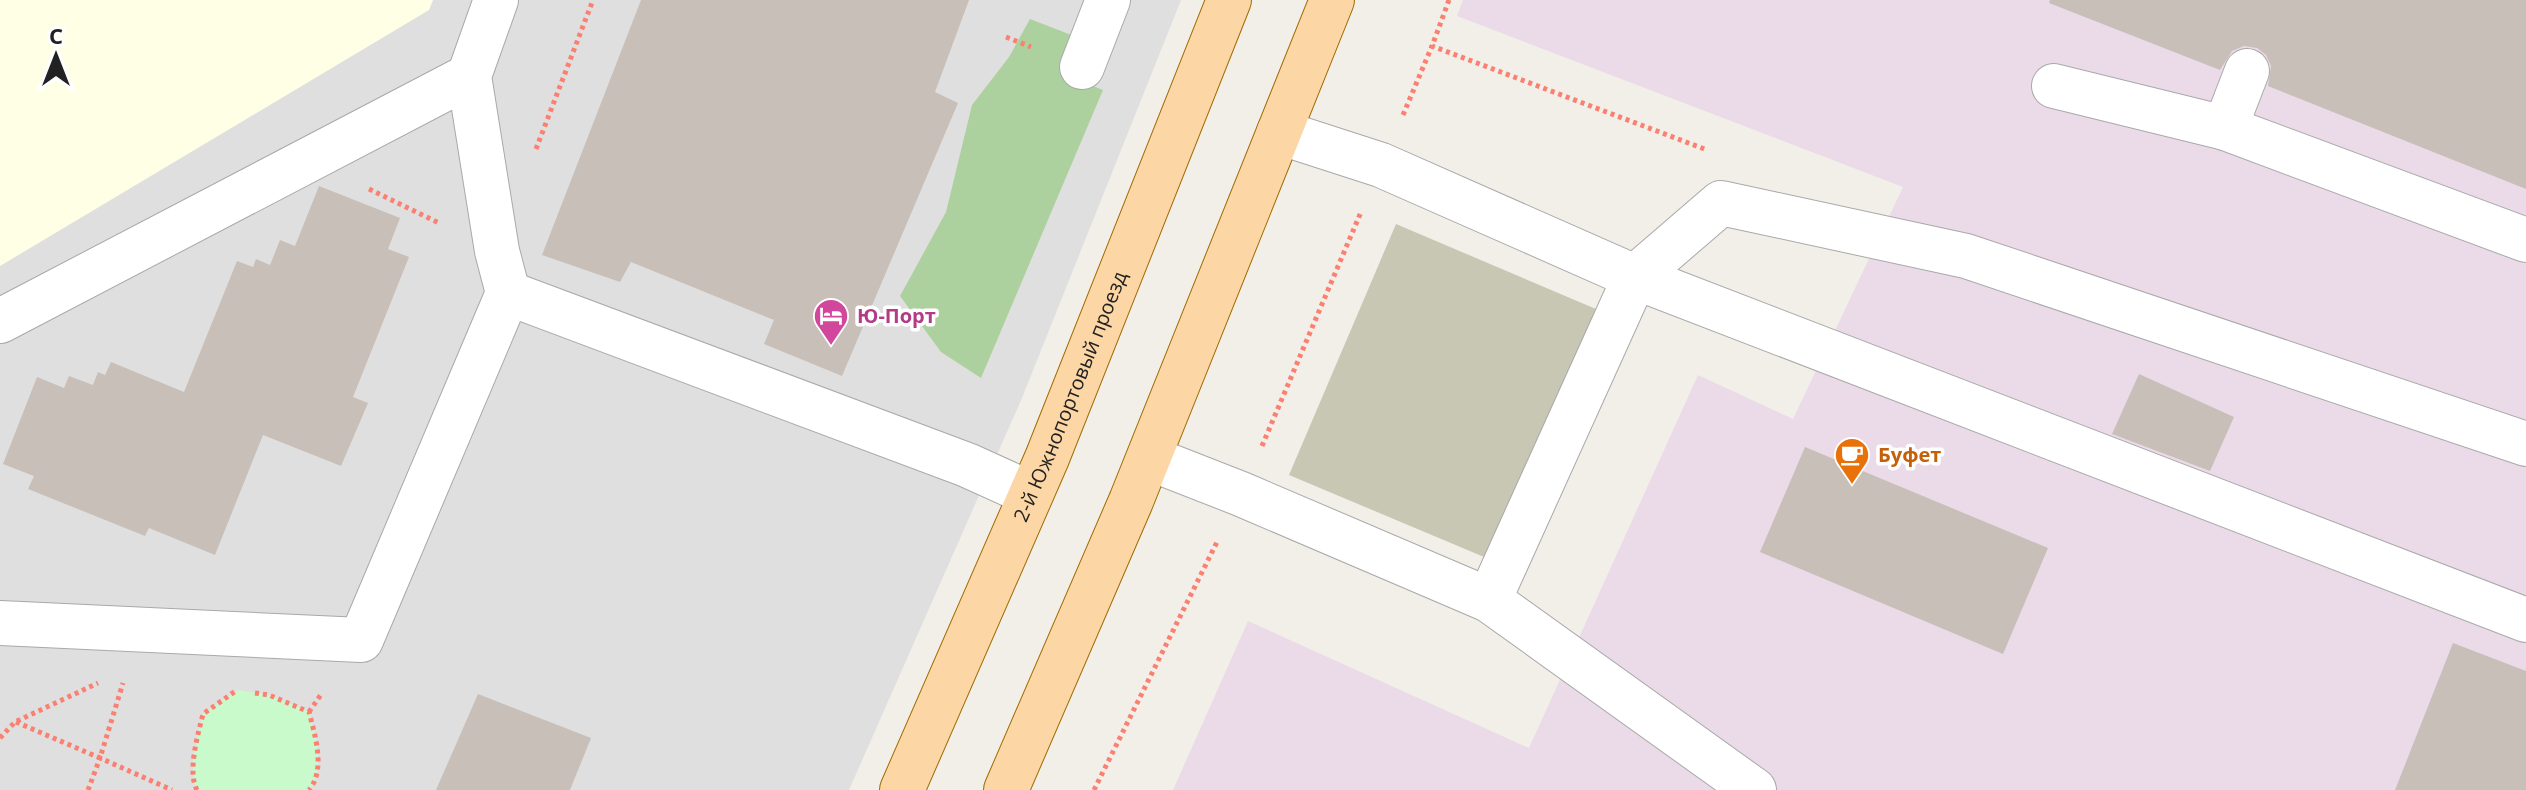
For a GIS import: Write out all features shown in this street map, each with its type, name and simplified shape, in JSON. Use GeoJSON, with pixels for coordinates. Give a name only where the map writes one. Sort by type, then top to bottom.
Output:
{"type":"FeatureCollection","features":[{"type":"Feature","properties":{"kind":"main road","name":"2-й Южнопортовый проезд"},"geometry":{"type":"LineString","coordinates":[[902,790],[1031,494],[1229,0]]}},
{"type":"Feature","properties":{"kind":"main road"},"geometry":{"type":"LineString","coordinates":[[1006,790],[1149,458],[1332,0]]}},
{"type":"Feature","properties":{"kind":"lane"},"geometry":{"type":"LineString","coordinates":[[0,623],[361,640],[508,293],[497,251],[469,76],[496,0]]}},
{"type":"Feature","properties":{"kind":"lane"},"geometry":{"type":"LineString","coordinates":[[1082,67],[1108,0]]}},
{"type":"Feature","properties":{"kind":"lane"},"geometry":{"type":"LineString","coordinates":[[2225,128],[2247,71]]}},
{"type":"Feature","properties":{"kind":"lane"},"geometry":{"type":"LineString","coordinates":[[0,321],[469,76]]}},
{"type":"Feature","properties":{"kind":"lane"},"geometry":{"type":"LineString","coordinates":[[2054,86],[2225,128],[2526,240]]}},
{"type":"Feature","properties":{"kind":"lane"},"geometry":{"type":"LineString","coordinates":[[1279,132],[1381,165],[1635,277],[2526,620]]}},
{"type":"Feature","properties":{"kind":"lane"},"geometry":{"type":"LineString","coordinates":[[1489,600],[1635,277],[1721,203],[1966,256],[2526,444]]}},
{"type":"Feature","properties":{"kind":"lane"},"geometry":{"type":"LineString","coordinates":[[508,293],[967,465],[1031,494]]}},
{"type":"Feature","properties":{"kind":"lane"},"geometry":{"type":"LineString","coordinates":[[1149,458],[1489,600],[1754,790]]}},
{"type":"Feature","properties":{"kind":"path"},"geometry":{"type":"LineString","coordinates":[[531,162],[593,0]]}},
{"type":"Feature","properties":{"kind":"path"},"geometry":{"type":"LineString","coordinates":[[1415,86],[1449,0]]}},
{"type":"Feature","properties":{"kind":"path"},"geometry":{"type":"LineString","coordinates":[[1432,46],[1734,160],[1721,203]]}},
{"type":"Feature","properties":{"kind":"path"},"geometry":{"type":"LineString","coordinates":[[1274,417],[1349,241]]}},
{"type":"Feature","properties":{"kind":"path"},"geometry":{"type":"LineString","coordinates":[[1094,790],[1210,555]]}},
{"type":"Feature","properties":{"kind":"path"},"geometry":{"type":"LineString","coordinates":[[88,790],[128,670]]}},
{"type":"Feature","properties":{"kind":"path"},"geometry":{"type":"LineString","coordinates":[[0,738],[15,722],[99,683]]}},
{"type":"Feature","properties":{"kind":"path"},"geometry":{"type":"LineString","coordinates":[[197,790],[193,783],[195,747],[203,714],[238,690]]}},
{"type":"Feature","properties":{"kind":"path"},"geometry":{"type":"LineString","coordinates":[[254,692],[309,712],[318,746],[315,783],[309,790]]}},
{"type":"Feature","properties":{"kind":"path"},"geometry":{"type":"LineString","coordinates":[[15,722],[172,790]]}},
{"type":"Feature","properties":{"kind":"shaded area"},"geometry":{"type":"Polygon","coordinates":[[[0,0],[1181,0],[1022,398],[849,790],[0,790],[0,0]]]}},
{"type":"Feature","properties":{"kind":"shaded area"},"geometry":{"type":"Polygon","coordinates":[[[0,0],[433,0],[429,10],[0,266],[0,0]]]}},
{"type":"Feature","properties":{"kind":"shaded area"},"geometry":{"type":"Polygon","coordinates":[[[1463,0],[2526,0],[2526,790],[1173,790],[1248,621],[1529,748],[1698,375],[1793,419],[1903,187],[1457,16],[1463,0]]]}},
{"type":"Feature","properties":{"kind":"shaded area"},"geometry":{"type":"Polygon","coordinates":[[[1396,224],[1603,312],[1496,562],[1289,475],[1396,224]]]}},
{"type":"Feature","properties":{"kind":"green space"},"geometry":{"type":"Polygon","coordinates":[[[1030,19],[1074,36],[1066,75],[1103,90],[981,378],[941,352],[900,296],[946,212],[972,105],[1009,57],[1030,19]]]}},
{"type":"Feature","properties":{"kind":"green space"},"geometry":{"type":"Polygon","coordinates":[[[238,690],[269,695],[309,712],[318,763],[309,790],[197,790],[193,763],[203,714],[238,690]]]}},
{"type":"Feature","properties":{"kind":"building"},"geometry":{"type":"Polygon","coordinates":[[[641,0],[969,0],[935,92],[958,103],[842,376],[764,344],[774,320],[631,262],[620,282],[542,255],[641,0]]]}},
{"type":"Feature","properties":{"kind":"building"},"geometry":{"type":"Polygon","coordinates":[[[2050,0],[2526,0],[2526,189],[2268,86],[2271,66],[2266,55],[2257,48],[2244,46],[2232,51],[2220,70],[2049,3],[2050,0]]]}},
{"type":"Feature","properties":{"kind":"building"},"geometry":{"type":"Polygon","coordinates":[[[319,186],[400,218],[388,249],[409,257],[353,397],[368,403],[341,466],[263,435],[215,555],[149,528],[145,536],[28,489],[34,476],[3,464],[37,377],[64,388],[69,376],[93,385],[98,372],[105,375],[111,362],[184,392],[237,261],[253,267],[256,259],[270,265],[280,240],[295,246],[319,186]]]}},
{"type":"Feature","properties":{"kind":"building"},"geometry":{"type":"Polygon","coordinates":[[[2139,374],[2234,417],[2210,471],[2112,434],[2139,374]]]}},
{"type":"Feature","properties":{"kind":"building"},"geometry":{"type":"Polygon","coordinates":[[[1805,447],[2048,548],[2003,654],[1760,552],[1805,447]]]}},
{"type":"Feature","properties":{"kind":"building"},"geometry":{"type":"Polygon","coordinates":[[[2453,643],[2526,671],[2526,790],[2395,790],[2453,643]]]}},
{"type":"Feature","properties":{"kind":"building"},"geometry":{"type":"Polygon","coordinates":[[[478,694],[591,738],[570,790],[436,790],[478,694]]]}},
{"type":"Feature","properties":{"kind":"place","name":"Ю-Порт"},"geometry":{"type":"Point","coordinates":[831,347]}},
{"type":"Feature","properties":{"kind":"place","name":"Буфет"},"geometry":{"type":"Point","coordinates":[1852,486]}}]}
